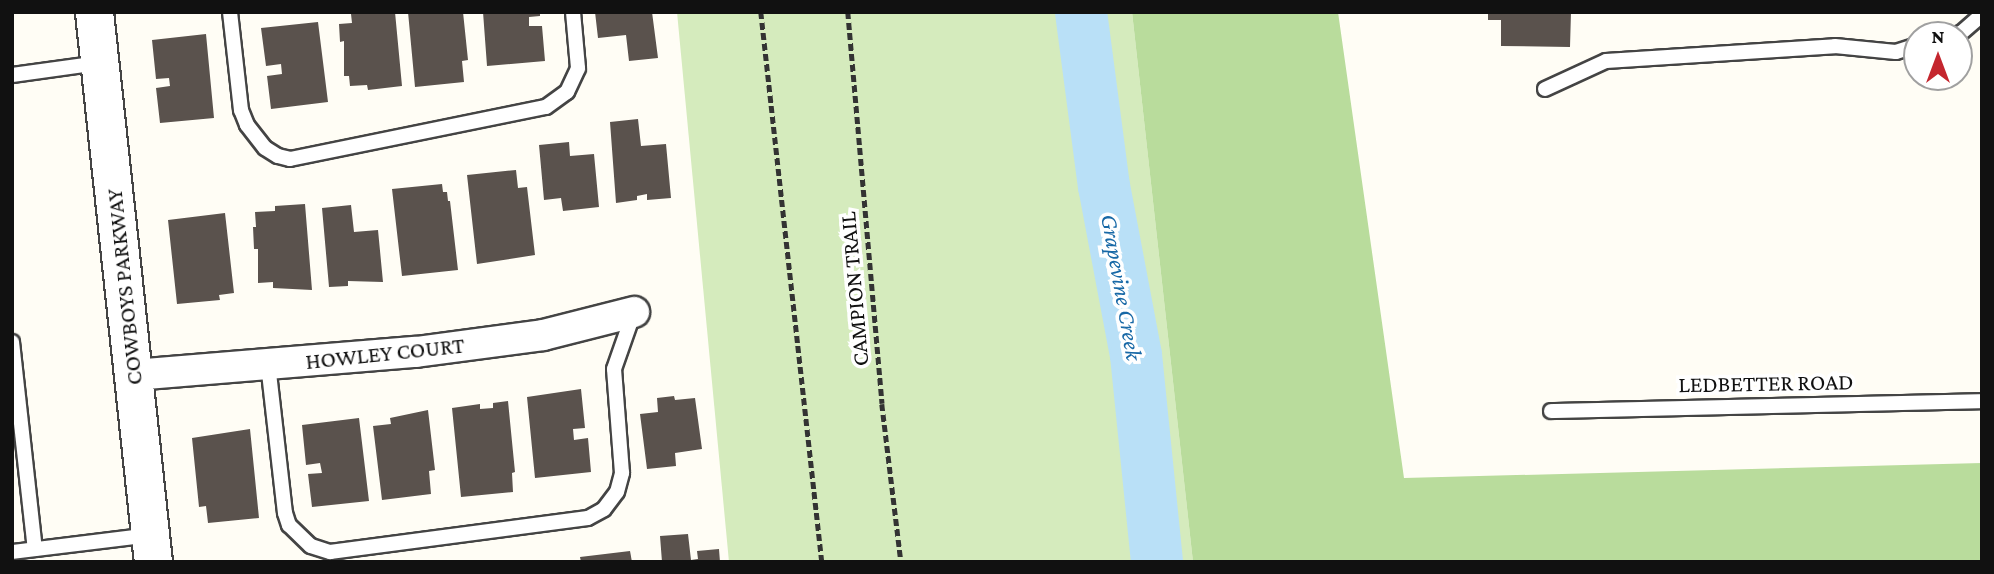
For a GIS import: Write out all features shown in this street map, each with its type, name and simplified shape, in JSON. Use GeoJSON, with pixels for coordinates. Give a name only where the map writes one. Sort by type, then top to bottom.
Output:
{"type":"FeatureCollection","features":[{"type":"Feature","properties":{"kind":"street","name":"COWBOYS PARKWAY"},"geometry":{"type":"LineString","coordinates":[[94,12],[151,548]]}},
{"type":"Feature","properties":{"kind":"street","name":"HOWLEY COURT"},"geometry":{"type":"LineString","coordinates":[[134,375],[416,352],[543,335],[634,312]]}},
{"type":"Feature","properties":{"kind":"lane"},"geometry":{"type":"LineString","coordinates":[[230,12],[242,110],[247,125],[265,148],[290,159],[547,107],[567,92],[578,68],[573,12]]}},
{"type":"Feature","properties":{"kind":"lane"},"geometry":{"type":"LineString","coordinates":[[1545,89],[1606,61],[1835,46],[1903,49]]}},
{"type":"Feature","properties":{"kind":"lane"},"geometry":{"type":"LineString","coordinates":[[12,75],[99,63]]}},
{"type":"Feature","properties":{"kind":"lane"},"geometry":{"type":"LineString","coordinates":[[268,364],[285,513],[289,525],[311,546],[330,552],[588,518],[604,509],[617,492],[622,473],[614,369],[634,312]]}},
{"type":"Feature","properties":{"kind":"lane"},"geometry":{"type":"LineString","coordinates":[[12,342],[35,549]]}},
{"type":"Feature","properties":{"kind":"lane","name":"LEDBETTER ROAD"},"geometry":{"type":"LineString","coordinates":[[1551,411],[1982,401]]}},
{"type":"Feature","properties":{"kind":"lane"},"geometry":{"type":"LineString","coordinates":[[12,552],[35,549],[151,548]]}},
{"type":"Feature","properties":{"kind":"path"},"geometry":{"type":"LineString","coordinates":[[761,12],[822,562]]}},
{"type":"Feature","properties":{"kind":"path","name":"CAMPION TRAIL"},"geometry":{"type":"LineString","coordinates":[[848,12],[882,404],[901,562]]}},
{"type":"Feature","properties":{"kind":"green space"},"geometry":{"type":"Polygon","coordinates":[[[677,12],[1132,12],[1193,562],[729,562],[677,12]]]}},
{"type":"Feature","properties":{"kind":"green space"},"geometry":{"type":"Polygon","coordinates":[[[1132,12],[1338,12],[1404,478],[1982,463],[1982,562],[1193,562],[1132,12]]]}},
{"type":"Feature","properties":{"kind":"building"},"geometry":{"type":"Polygon","coordinates":[[[395,12],[402,86],[368,90],[367,85],[350,86],[349,76],[344,76],[344,41],[340,42],[339,24],[352,23],[351,14],[395,12]]]}},
{"type":"Feature","properties":{"kind":"building"},"geometry":{"type":"Polygon","coordinates":[[[408,12],[463,12],[468,60],[462,61],[464,82],[415,87],[408,12]]]}},
{"type":"Feature","properties":{"kind":"building"},"geometry":{"type":"Polygon","coordinates":[[[483,12],[540,12],[540,16],[529,17],[529,26],[542,26],[545,61],[487,66],[483,12]]]}},
{"type":"Feature","properties":{"kind":"building"},"geometry":{"type":"Polygon","coordinates":[[[595,12],[652,12],[658,58],[629,61],[626,35],[598,38],[595,12]]]}},
{"type":"Feature","properties":{"kind":"building"},"geometry":{"type":"Polygon","coordinates":[[[1488,12],[1571,12],[1570,47],[1501,46],[1501,20],[1488,20],[1488,12]]]}},
{"type":"Feature","properties":{"kind":"building"},"geometry":{"type":"Polygon","coordinates":[[[318,22],[328,102],[271,109],[267,76],[282,74],[281,64],[266,66],[261,28],[318,22]]]}},
{"type":"Feature","properties":{"kind":"building"},"geometry":{"type":"Polygon","coordinates":[[[206,34],[214,118],[160,123],[156,88],[170,86],[169,78],[156,79],[152,40],[206,34]]]}},
{"type":"Feature","properties":{"kind":"building"},"geometry":{"type":"Polygon","coordinates":[[[638,119],[641,146],[666,144],[671,198],[647,200],[647,194],[637,196],[637,200],[616,203],[610,122],[638,119]]]}},
{"type":"Feature","properties":{"kind":"building"},"geometry":{"type":"Polygon","coordinates":[[[569,142],[570,156],[594,154],[599,207],[563,211],[561,198],[544,200],[539,145],[569,142]]]}},
{"type":"Feature","properties":{"kind":"building"},"geometry":{"type":"Polygon","coordinates":[[[516,170],[518,188],[527,187],[535,255],[477,264],[467,175],[516,170]]]}},
{"type":"Feature","properties":{"kind":"building"},"geometry":{"type":"Polygon","coordinates":[[[442,184],[443,192],[447,192],[450,201],[458,270],[402,276],[392,189],[442,184]]]}},
{"type":"Feature","properties":{"kind":"building"},"geometry":{"type":"Polygon","coordinates":[[[305,204],[312,290],[273,288],[273,282],[258,283],[258,249],[254,249],[253,227],[256,227],[255,212],[275,211],[275,206],[305,204]]]}},
{"type":"Feature","properties":{"kind":"building"},"geometry":{"type":"Polygon","coordinates":[[[351,205],[354,232],[378,230],[383,282],[348,281],[348,286],[329,287],[322,208],[351,205]]]}},
{"type":"Feature","properties":{"kind":"building"},"geometry":{"type":"Polygon","coordinates":[[[225,213],[234,293],[219,295],[220,300],[177,304],[168,220],[225,213]]]}},
{"type":"Feature","properties":{"kind":"building"},"geometry":{"type":"Polygon","coordinates":[[[581,389],[585,428],[573,429],[574,440],[588,438],[591,472],[535,478],[527,397],[581,389]]]}},
{"type":"Feature","properties":{"kind":"building"},"geometry":{"type":"Polygon","coordinates":[[[674,396],[675,400],[695,398],[702,449],[675,453],[676,466],[647,469],[640,414],[658,412],[657,398],[674,396]]]}},
{"type":"Feature","properties":{"kind":"building"},"geometry":{"type":"Polygon","coordinates":[[[508,401],[515,472],[512,473],[513,492],[461,497],[452,408],[480,404],[480,409],[493,408],[493,403],[508,401]]]}},
{"type":"Feature","properties":{"kind":"building"},"geometry":{"type":"Polygon","coordinates":[[[428,410],[435,470],[429,471],[431,494],[382,500],[373,426],[391,424],[390,418],[428,410]]]}},
{"type":"Feature","properties":{"kind":"building"},"geometry":{"type":"Polygon","coordinates":[[[359,418],[369,501],[312,507],[308,474],[322,473],[320,463],[306,465],[302,425],[359,418]]]}},
{"type":"Feature","properties":{"kind":"building"},"geometry":{"type":"Polygon","coordinates":[[[250,429],[259,518],[208,523],[206,506],[199,507],[192,438],[250,429]]]}},
{"type":"Feature","properties":{"kind":"building"},"geometry":{"type":"Polygon","coordinates":[[[688,534],[691,560],[698,559],[697,551],[719,549],[720,562],[662,562],[660,536],[688,534]]]}},
{"type":"Feature","properties":{"kind":"building"},"geometry":{"type":"Polygon","coordinates":[[[630,551],[632,562],[581,562],[580,557],[630,551]]]}},
{"type":"Feature","properties":{"kind":"waterway","name":"Grapevine Creek"},"geometry":{"type":"LineString","coordinates":[[1081,12],[1104,186],[1136,355],[1157,562]]}}]}
